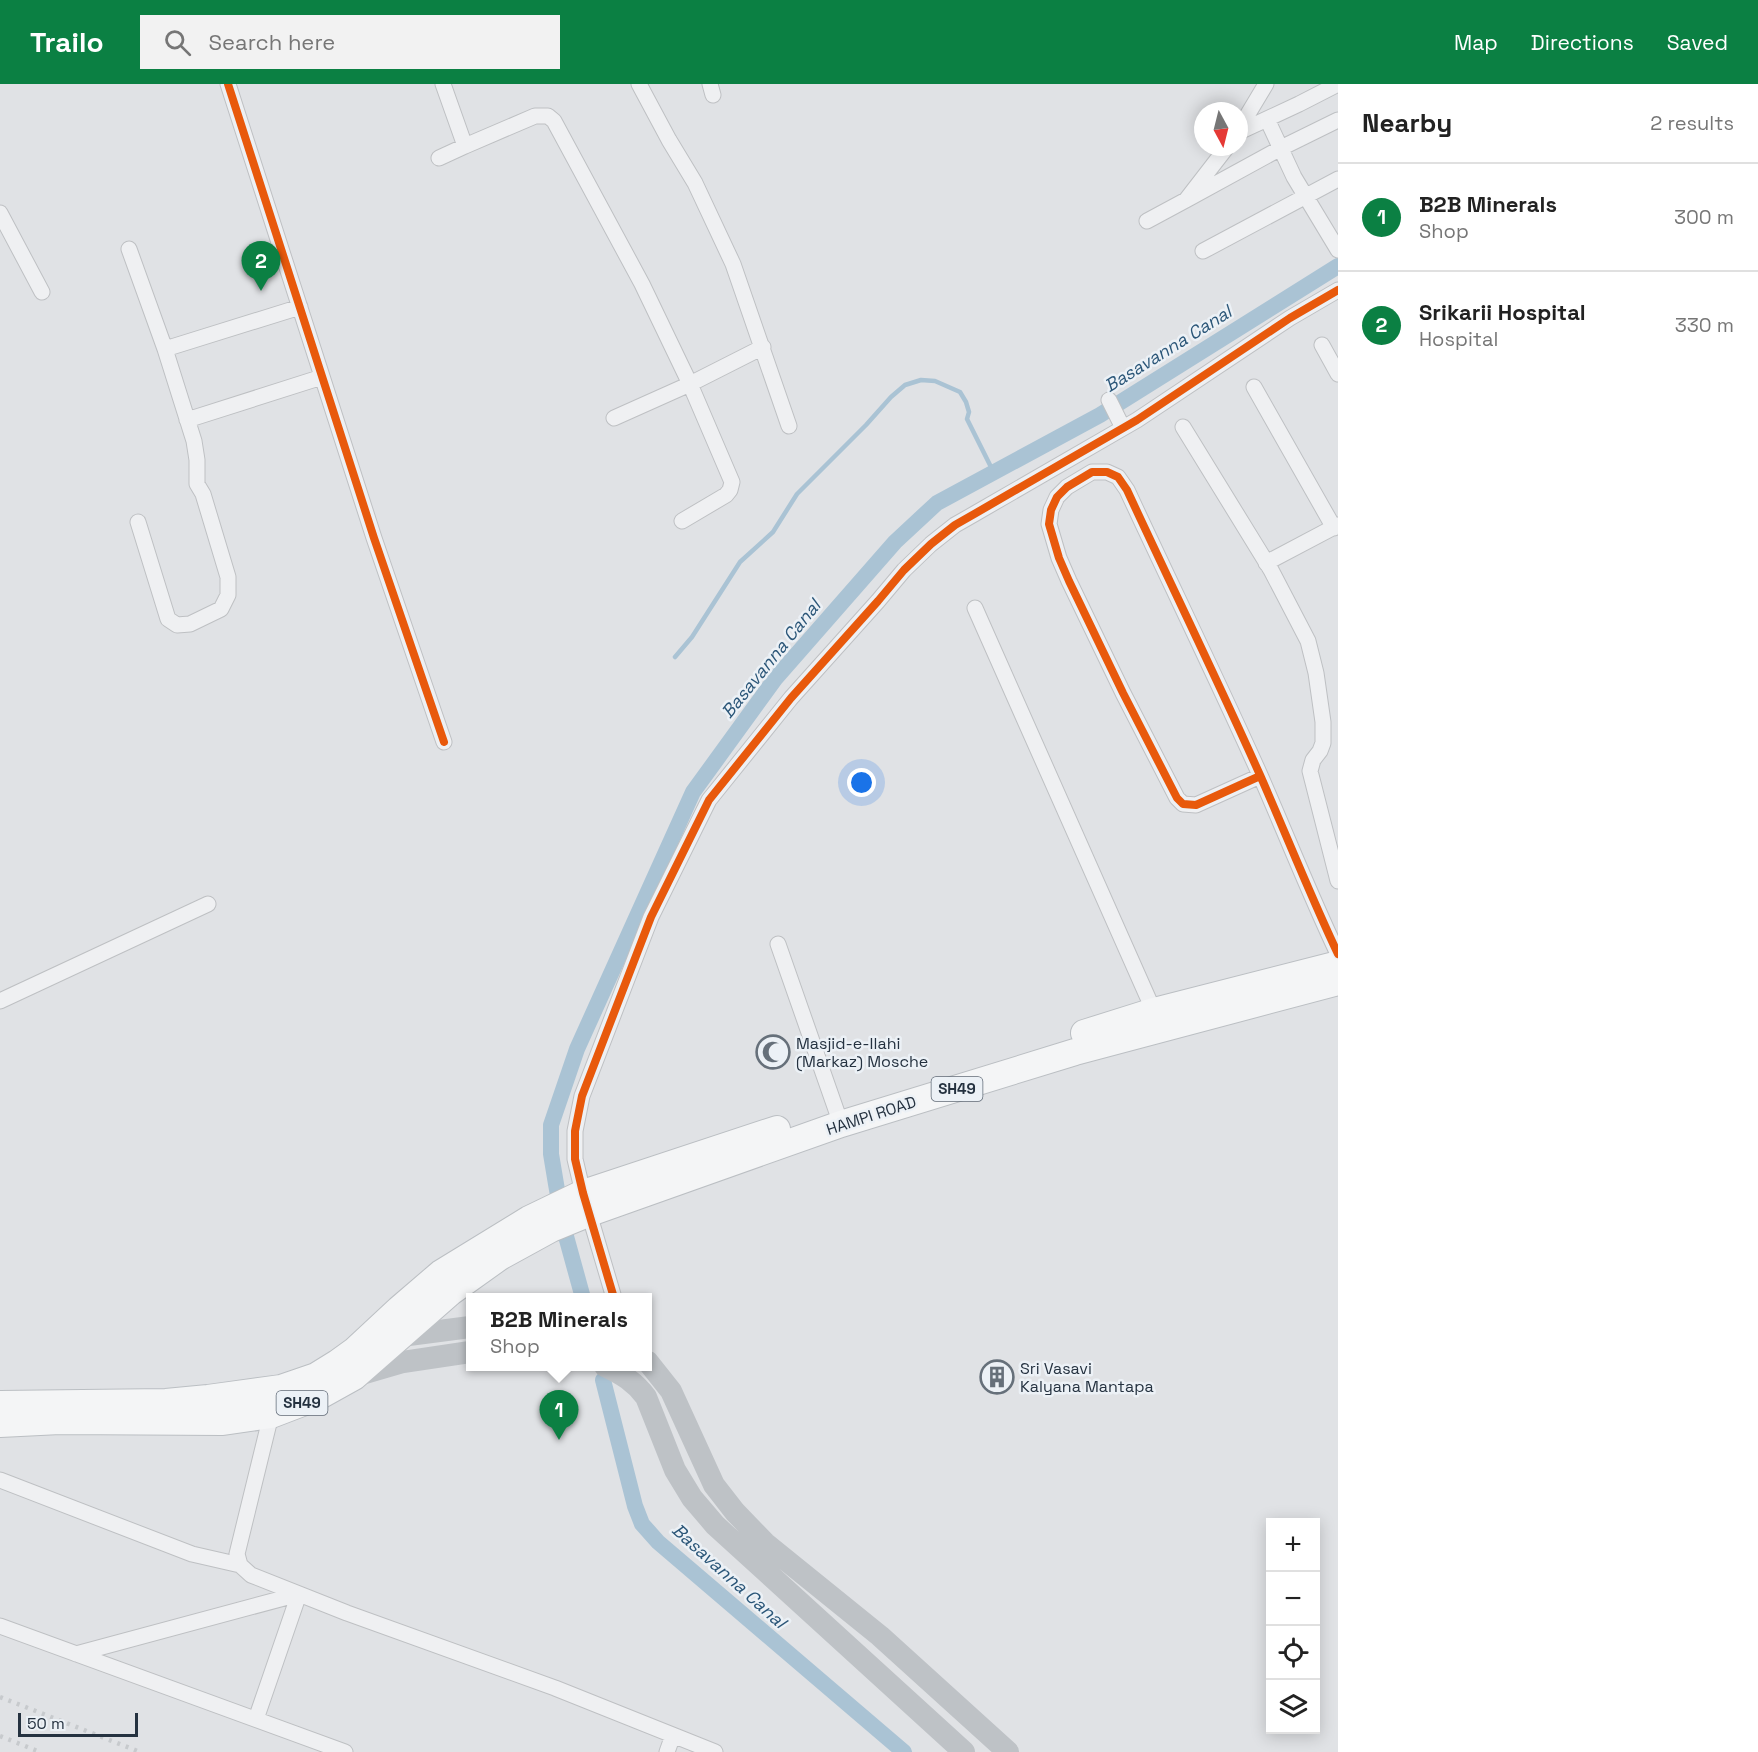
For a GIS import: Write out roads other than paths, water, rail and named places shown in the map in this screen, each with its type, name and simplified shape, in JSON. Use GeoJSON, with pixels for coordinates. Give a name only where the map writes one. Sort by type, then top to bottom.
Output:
{"type":"FeatureCollection","features":[{"type":"Feature","properties":{"kind":"main road","name":"SH49"},"geometry":{"type":"LineString","coordinates":[[1157,1020],[1338,964]]}},
{"type":"Feature","properties":{"kind":"main road","name":"HAMPI ROAD"},"geometry":{"type":"LineString","coordinates":[[582,1205],[839,1117],[1075,1052],[1157,1020],[1338,982]]}},
{"type":"Feature","properties":{"kind":"main road","name":"SH49"},"geometry":{"type":"LineString","coordinates":[[0,1404],[166,1402],[281,1388],[316,1376],[337,1363],[355,1350],[441,1273],[483,1246],[582,1205]]}},
{"type":"Feature","properties":{"kind":"main road","name":"SH49"},"geometry":{"type":"LineString","coordinates":[[0,1424],[60,1421],[223,1422],[271,1415],[318,1397],[354,1377],[451,1292],[548,1220]]}},
{"type":"Feature","properties":{"kind":"main road"},"geometry":{"type":"LineString","coordinates":[[402,1336],[466,1328]]}},
{"type":"Feature","properties":{"kind":"main road"},"geometry":{"type":"LineString","coordinates":[[354,1377],[403,1362],[466,1353]]}},
{"type":"Feature","properties":{"kind":"main road"},"geometry":{"type":"LineString","coordinates":[[652,1367],[671,1391],[714,1485],[735,1512],[765,1543],[880,1636],[1008,1752]]}},
{"type":"Feature","properties":{"kind":"main road"},"geometry":{"type":"LineString","coordinates":[[616,1371],[640,1388],[646,1397],[675,1470],[692,1498],[715,1525],[964,1752]]}},
{"type":"Feature","properties":{"kind":"street"},"geometry":{"type":"LineString","coordinates":[[228,84],[374,538],[444,742]]}},
{"type":"Feature","properties":{"kind":"street"},"geometry":{"type":"LineString","coordinates":[[443,84],[465,146]]}},
{"type":"Feature","properties":{"kind":"street"},"geometry":{"type":"LineString","coordinates":[[639,84],[695,183],[733,264],[789,426]]}},
{"type":"Feature","properties":{"kind":"street"},"geometry":{"type":"LineString","coordinates":[[1248,115],[1266,84]]}},
{"type":"Feature","properties":{"kind":"street"},"geometry":{"type":"LineString","coordinates":[[1248,126],[1338,84]]}},
{"type":"Feature","properties":{"kind":"street"},"geometry":{"type":"LineString","coordinates":[[440,158],[535,116],[548,116],[554,121],[642,284],[690,384],[732,482],[732,487],[726,495],[682,521]]}},
{"type":"Feature","properties":{"kind":"street"},"geometry":{"type":"LineString","coordinates":[[1267,118],[1294,177],[1338,250]]}},
{"type":"Feature","properties":{"kind":"street"},"geometry":{"type":"LineString","coordinates":[[1147,221],[1281,148],[1338,120]]}},
{"type":"Feature","properties":{"kind":"street"},"geometry":{"type":"LineString","coordinates":[[1186,200],[1220,156]]}},
{"type":"Feature","properties":{"kind":"street"},"geometry":{"type":"LineString","coordinates":[[1203,251],[1338,179]]}},
{"type":"Feature","properties":{"kind":"street"},"geometry":{"type":"LineString","coordinates":[[0,213],[42,292]]}},
{"type":"Feature","properties":{"kind":"street"},"geometry":{"type":"LineString","coordinates":[[129,249],[165,349],[194,441],[197,484],[203,494],[228,577],[228,596],[221,609],[189,624],[177,625],[168,620],[138,522]]}},
{"type":"Feature","properties":{"kind":"street"},"geometry":{"type":"LineString","coordinates":[[612,1293],[582,1205],[575,1131],[582,1096],[651,917],[709,800],[791,698],[904,570],[931,544],[955,525],[1217,367],[1290,318],[1338,290]]}},
{"type":"Feature","properties":{"kind":"street"},"geometry":{"type":"LineString","coordinates":[[165,349],[300,307]]}},
{"type":"Feature","properties":{"kind":"street"},"geometry":{"type":"LineString","coordinates":[[1322,345],[1338,374]]}},
{"type":"Feature","properties":{"kind":"street"},"geometry":{"type":"LineString","coordinates":[[614,418],[690,384],[763,347]]}},
{"type":"Feature","properties":{"kind":"street"},"geometry":{"type":"LineString","coordinates":[[188,420],[322,377]]}},
{"type":"Feature","properties":{"kind":"street"},"geometry":{"type":"LineString","coordinates":[[1254,387],[1336,526],[1266,563]]}},
{"type":"Feature","properties":{"kind":"street"},"geometry":{"type":"LineString","coordinates":[[1109,400],[1121,423]]}},
{"type":"Feature","properties":{"kind":"street"},"geometry":{"type":"LineString","coordinates":[[1183,428],[1266,563],[1308,641],[1314,663],[1323,722],[1323,743],[1313,760],[1310,771],[1338,881]]}},
{"type":"Feature","properties":{"kind":"street"},"geometry":{"type":"LineString","coordinates":[[1260,776],[1196,806],[1183,804],[1177,798],[1123,693],[1059,558],[1049,524],[1051,510],[1057,497],[1067,487],[1092,472],[1107,472],[1118,477],[1127,490],[1260,776],[1338,954]]}},
{"type":"Feature","properties":{"kind":"street"},"geometry":{"type":"LineString","coordinates":[[975,608],[1157,1020]]}},
{"type":"Feature","properties":{"kind":"street"},"geometry":{"type":"LineString","coordinates":[[0,1001],[208,904]]}},
{"type":"Feature","properties":{"kind":"street"},"geometry":{"type":"LineString","coordinates":[[778,944],[839,1117]]}},
{"type":"Feature","properties":{"kind":"street"},"geometry":{"type":"LineString","coordinates":[[240,1565],[237,1554],[271,1415]]}},
{"type":"Feature","properties":{"kind":"street"},"geometry":{"type":"LineString","coordinates":[[0,1479],[192,1554],[240,1565],[251,1575],[299,1594],[555,1688],[715,1752]]}},
{"type":"Feature","properties":{"kind":"street"},"geometry":{"type":"LineString","coordinates":[[76,1654],[299,1594]]}},
{"type":"Feature","properties":{"kind":"street"},"geometry":{"type":"LineString","coordinates":[[256,1719],[299,1594]]}},
{"type":"Feature","properties":{"kind":"street"},"geometry":{"type":"LineString","coordinates":[[0,1626],[345,1752]]}},
{"type":"Feature","properties":{"kind":"street"},"geometry":{"type":"LineString","coordinates":[[667,1752],[673,1735]]}},
{"type":"Feature","properties":{"kind":"waterway","name":"Basavanna Canal"},"geometry":{"type":"LineString","coordinates":[[582,1293],[564,1229],[551,1154],[551,1125],[577,1049],[693,792],[775,679],[895,542],[937,503],[1100,415],[1338,266]]}},
{"type":"Feature","properties":{"kind":"waterway"},"geometry":{"type":"LineString","coordinates":[[675,657],[692,637],[740,562],[773,532],[797,494],[905,385],[921,380],[935,381],[960,392],[969,412],[967,419],[994,473]]}},
{"type":"Feature","properties":{"kind":"waterway","name":"Basavanna Canal"},"geometry":{"type":"LineString","coordinates":[[603,1380],[635,1506],[642,1524],[658,1542],[904,1752]]}},
{"type":"Feature","properties":{"kind":"railway"},"geometry":{"type":"LineString","coordinates":[[0,1697],[140,1752]]}},
{"type":"Feature","properties":{"kind":"railway"},"geometry":{"type":"LineString","coordinates":[[0,1736],[40,1752]]}},
{"type":"Feature","properties":{"kind":"place","name":"Srikarii Hospital"},"geometry":{"type":"Point","coordinates":[261,291]}},
{"type":"Feature","properties":{"kind":"place","name":"Masjid-e-Ilahi (Markaz) Mosche"},"geometry":{"type":"Point","coordinates":[773,1052]}},
{"type":"Feature","properties":{"kind":"place","name":"Sri Vasavi Kalyana Mantapa"},"geometry":{"type":"Point","coordinates":[997,1377]}},
{"type":"Feature","properties":{"kind":"place","name":"B2B Minerals"},"geometry":{"type":"Point","coordinates":[559,1440]}}]}
